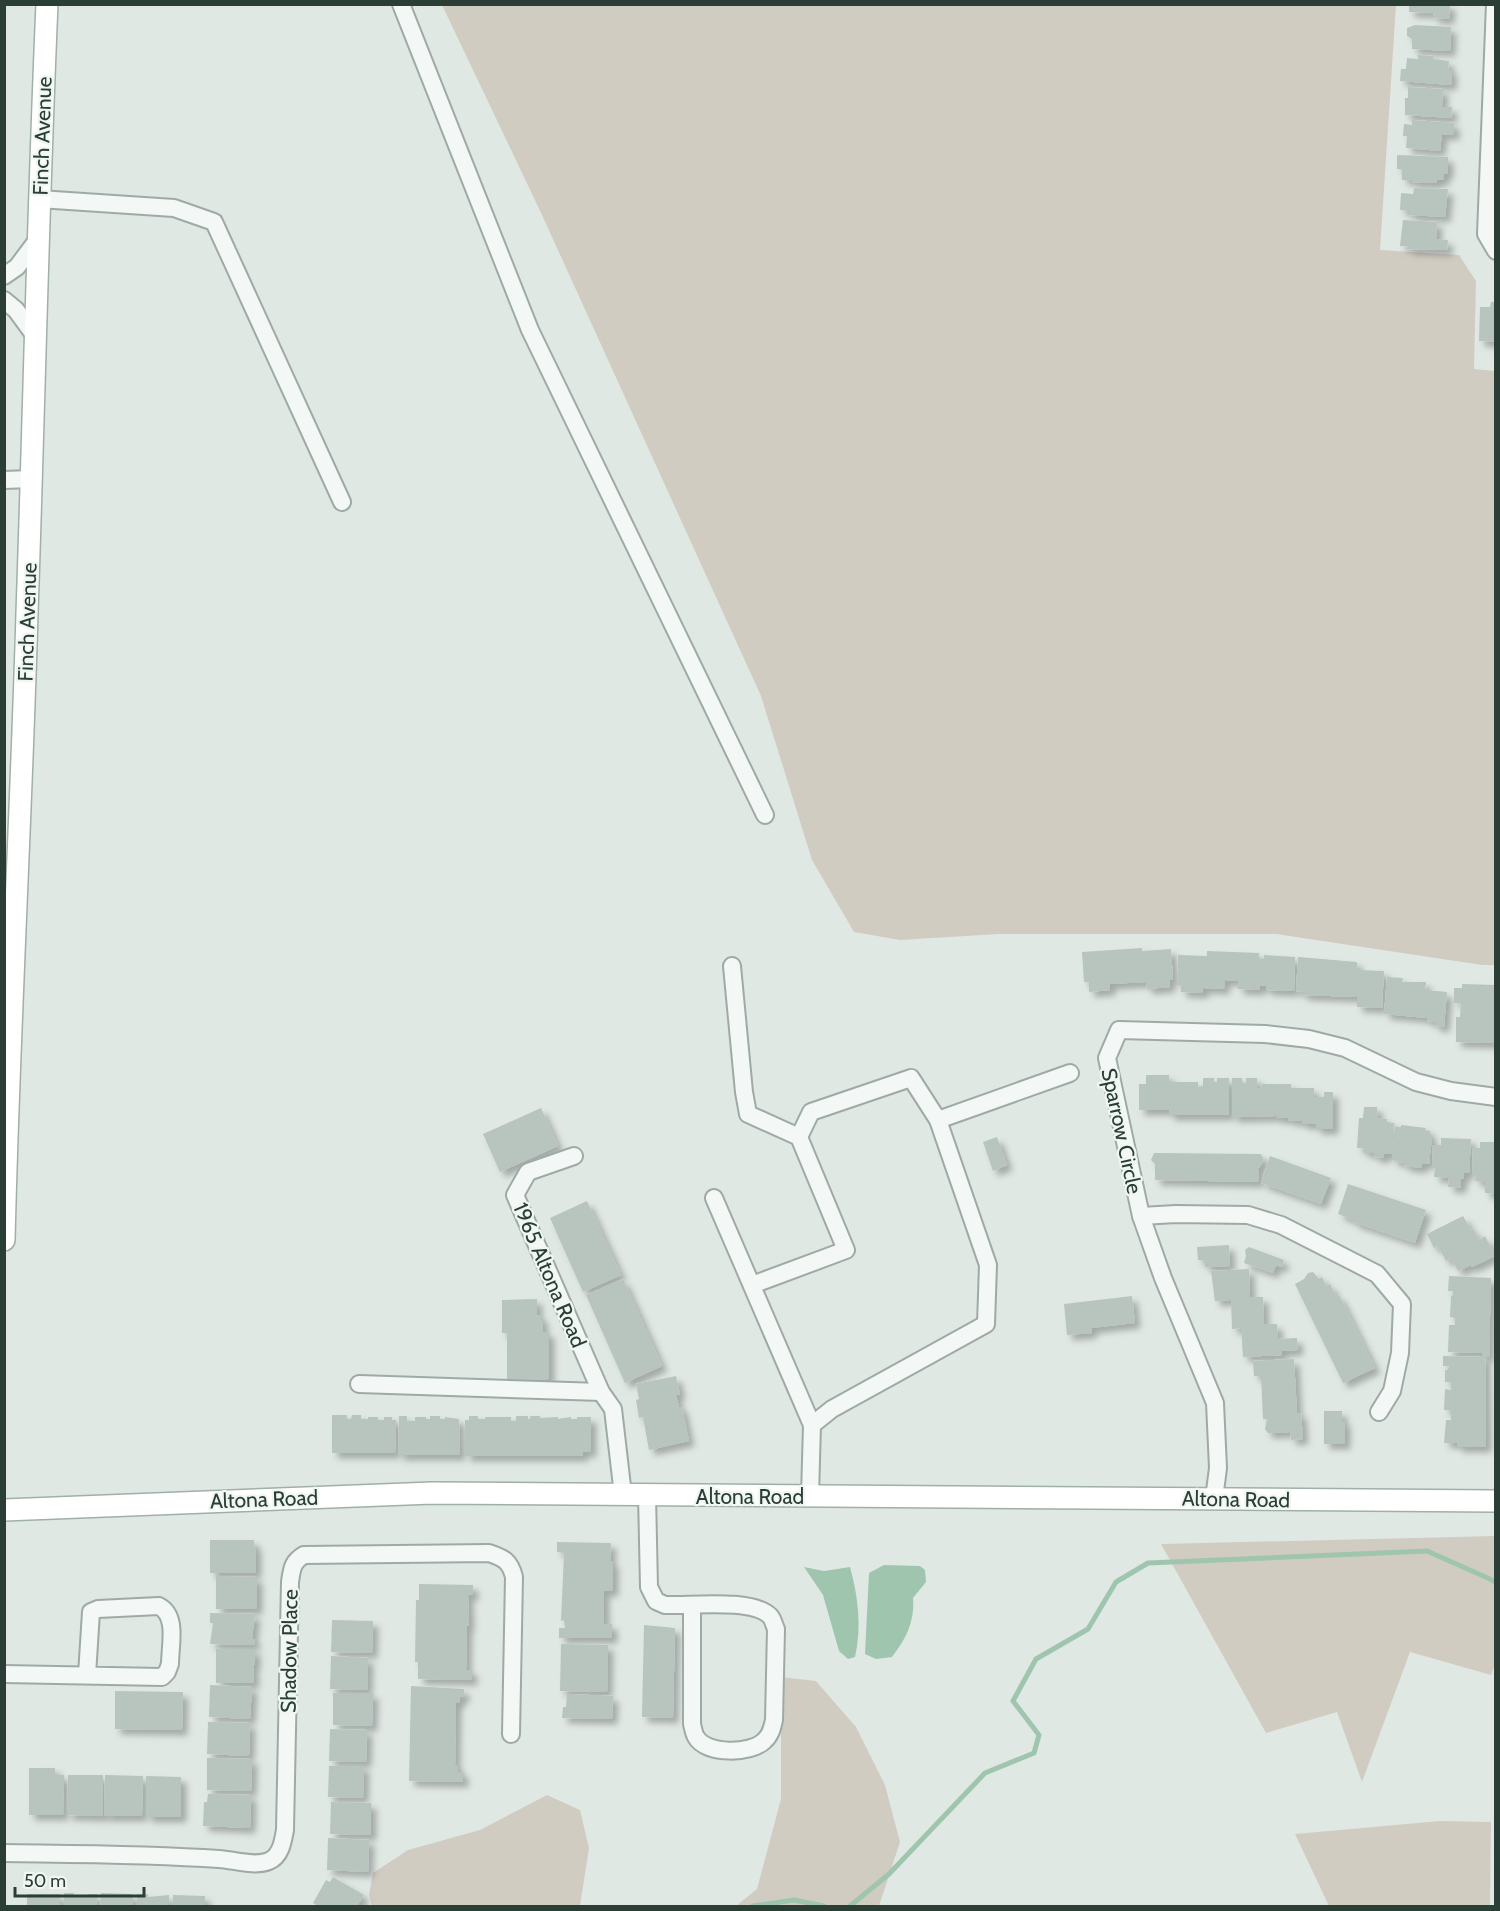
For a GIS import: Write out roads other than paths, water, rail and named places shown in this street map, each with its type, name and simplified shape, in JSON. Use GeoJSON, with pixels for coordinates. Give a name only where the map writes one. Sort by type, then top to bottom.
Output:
{"type":"FeatureCollection","features":[{"type":"Feature","properties":{"kind":"main road","name":"Finch Avenue"},"geometry":{"type":"LineString","coordinates":[[4,1240],[7,1084],[47,4]]}},
{"type":"Feature","properties":{"kind":"main road","name":"Altona Road"},"geometry":{"type":"LineString","coordinates":[[4,1510],[420,1494],[1496,1501]]}},
{"type":"Feature","properties":{"kind":"street"},"geometry":{"type":"LineString","coordinates":[[401,4],[530,330],[765,815]]}},
{"type":"Feature","properties":{"kind":"street"},"geometry":{"type":"LineString","coordinates":[[1494,4],[1486,234],[1496,251]]}},
{"type":"Feature","properties":{"kind":"street"},"geometry":{"type":"LineString","coordinates":[[39,200],[174,208],[214,222],[342,502]]}},
{"type":"Feature","properties":{"kind":"street"},"geometry":{"type":"LineString","coordinates":[[4,276],[17,267],[38,239]]}},
{"type":"Feature","properties":{"kind":"street"},"geometry":{"type":"LineString","coordinates":[[4,300],[16,310],[35,336]]}},
{"type":"Feature","properties":{"kind":"street"},"geometry":{"type":"LineString","coordinates":[[4,480],[31,479]]}},
{"type":"Feature","properties":{"kind":"street"},"geometry":{"type":"LineString","coordinates":[[732,966],[748,1114],[799,1137],[846,1250],[752,1285]]}},
{"type":"Feature","properties":{"kind":"street","name":"Sparrow Circle"},"geometry":{"type":"LineString","coordinates":[[1214,1499],[1218,1468],[1215,1403],[1172,1300],[1141,1216],[1107,1058],[1119,1030],[1265,1034],[1309,1039],[1345,1048],[1416,1082],[1451,1091],[1496,1097]]}},
{"type":"Feature","properties":{"kind":"street"},"geometry":{"type":"LineString","coordinates":[[938,1120],[1070,1073]]}},
{"type":"Feature","properties":{"kind":"street"},"geometry":{"type":"LineString","coordinates":[[799,1137],[811,1112],[911,1077],[938,1120],[988,1265],[986,1324],[832,1409],[812,1425]]}},
{"type":"Feature","properties":{"kind":"street","name":"1965 Altona Road"},"geometry":{"type":"LineString","coordinates":[[574,1156],[528,1172],[515,1194],[601,1392],[613,1408],[623,1495]]}},
{"type":"Feature","properties":{"kind":"street"},"geometry":{"type":"LineString","coordinates":[[714,1198],[812,1425],[810,1496]]}},
{"type":"Feature","properties":{"kind":"street"},"geometry":{"type":"LineString","coordinates":[[1141,1216],[1248,1215],[1281,1225],[1377,1274],[1402,1304],[1400,1353],[1392,1391],[1379,1412]]}},
{"type":"Feature","properties":{"kind":"street"},"geometry":{"type":"LineString","coordinates":[[359,1384],[601,1392]]}},
{"type":"Feature","properties":{"kind":"street"},"geometry":{"type":"LineString","coordinates":[[647,1495],[649,1587],[656,1601],[665,1605],[747,1605],[760,1609],[771,1617],[776,1629],[774,1720],[771,1732],[763,1743],[746,1750],[721,1750],[705,1747],[696,1737],[692,1724],[692,1606]]}},
{"type":"Feature","properties":{"kind":"street","name":"Shadow Place"},"geometry":{"type":"LineString","coordinates":[[4,1853],[172,1856],[254,1863],[270,1861],[280,1851],[285,1830],[292,1566],[298,1558],[304,1555],[489,1553],[503,1557],[511,1564],[514,1577],[511,1734]]}},
{"type":"Feature","properties":{"kind":"street"},"geometry":{"type":"LineString","coordinates":[[4,1674],[162,1677],[170,1664],[171,1618],[167,1610],[159,1606],[98,1609],[91,1612],[87,1675]]}},
{"type":"Feature","properties":{"kind":"waterway"},"geometry":{"type":"LineString","coordinates":[[850,1906],[889,1874],[985,1773],[1034,1753],[1039,1735],[1013,1701],[1036,1659],[1088,1629],[1116,1582],[1148,1563],[1427,1551],[1496,1583]]}},
{"type":"Feature","properties":{"kind":"waterway"},"geometry":{"type":"LineString","coordinates":[[753,1906],[794,1900],[824,1906]]}}]}
